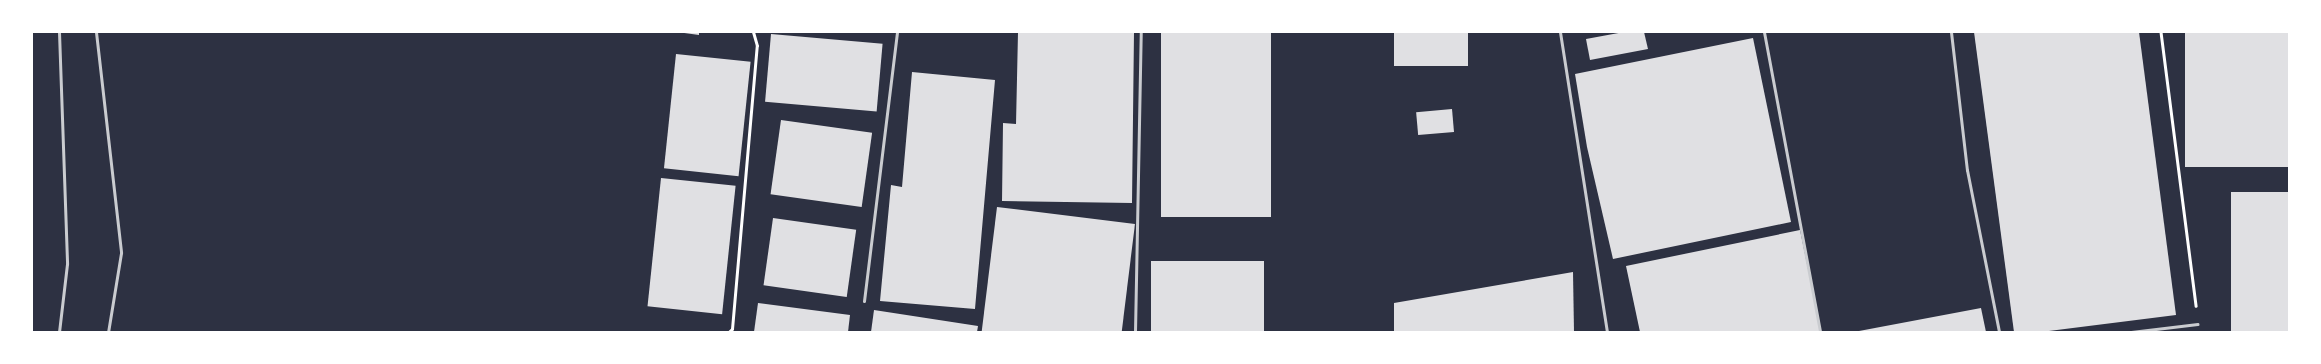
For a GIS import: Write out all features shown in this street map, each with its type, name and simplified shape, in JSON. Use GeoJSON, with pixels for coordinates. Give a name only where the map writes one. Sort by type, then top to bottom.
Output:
{"type":"FeatureCollection","features":[{"type":"Feature","properties":{"kind":"lane"},"geometry":{"type":"LineString","coordinates":[[59,32],[67,264],[59,332]]}},
{"type":"Feature","properties":{"kind":"lane"},"geometry":{"type":"LineString","coordinates":[[96,32],[121,253],[108,332]]}},
{"type":"Feature","properties":{"kind":"lane"},"geometry":{"type":"LineString","coordinates":[[864,301],[897,32]]}},
{"type":"Feature","properties":{"kind":"lane"},"geometry":{"type":"LineString","coordinates":[[1135,332],[1141,32]]}},
{"type":"Feature","properties":{"kind":"lane"},"geometry":{"type":"LineString","coordinates":[[1560,32],[1607,332]]}},
{"type":"Feature","properties":{"kind":"lane"},"geometry":{"type":"LineString","coordinates":[[1764,32],[1820,332]]}},
{"type":"Feature","properties":{"kind":"lane"},"geometry":{"type":"LineString","coordinates":[[1951,32],[1967,170],[1999,332]]}},
{"type":"Feature","properties":{"kind":"lane"},"geometry":{"type":"LineString","coordinates":[[2131,332],[2198,324]]}},
{"type":"Feature","properties":{"kind":"path"},"geometry":{"type":"LineString","coordinates":[[729,332],[732,329],[756,54],[753,32]]}},
{"type":"Feature","properties":{"kind":"path"},"geometry":{"type":"LineString","coordinates":[[2161,32],[2198,324]]}},
{"type":"Feature","properties":{"kind":"building"},"geometry":{"type":"Polygon","coordinates":[[[677,32],[699,32],[699,35],[677,32]]]}},
{"type":"Feature","properties":{"kind":"building"},"geometry":{"type":"Polygon","coordinates":[[[1018,32],[1134,32],[1132,203],[1002,201],[1003,123],[1016,124],[1018,32]]]}},
{"type":"Feature","properties":{"kind":"building"},"geometry":{"type":"Polygon","coordinates":[[[1161,32],[1271,32],[1271,217],[1161,217],[1161,32]]]}},
{"type":"Feature","properties":{"kind":"building"},"geometry":{"type":"Polygon","coordinates":[[[1394,32],[1468,32],[1468,66],[1394,66],[1394,32]]]}},
{"type":"Feature","properties":{"kind":"building"},"geometry":{"type":"Polygon","coordinates":[[[1624,32],[1644,32],[1648,49],[1590,60],[1586,39],[1624,32]]]}},
{"type":"Feature","properties":{"kind":"building"},"geometry":{"type":"Polygon","coordinates":[[[1974,32],[2139,32],[2176,315],[2041,332],[2014,332],[1974,32]]]}},
{"type":"Feature","properties":{"kind":"building"},"geometry":{"type":"Polygon","coordinates":[[[2185,32],[2289,32],[2289,167],[2185,167],[2185,32]]]}},
{"type":"Feature","properties":{"kind":"building"},"geometry":{"type":"Polygon","coordinates":[[[771,34],[883,44],[877,112],[765,102],[771,34]]]}},
{"type":"Feature","properties":{"kind":"building"},"geometry":{"type":"Polygon","coordinates":[[[1753,38],[1791,222],[1613,259],[1587,147],[1575,74],[1753,38]]]}},
{"type":"Feature","properties":{"kind":"building"},"geometry":{"type":"Polygon","coordinates":[[[676,54],[751,62],[739,176],[664,168],[676,54]]]}},
{"type":"Feature","properties":{"kind":"building"},"geometry":{"type":"Polygon","coordinates":[[[912,72],[995,80],[975,309],[880,301],[891,185],[902,187],[912,72]]]}},
{"type":"Feature","properties":{"kind":"building"},"geometry":{"type":"Polygon","coordinates":[[[1452,109],[1454,132],[1418,135],[1416,112],[1452,109]]]}},
{"type":"Feature","properties":{"kind":"building"},"geometry":{"type":"Polygon","coordinates":[[[781,120],[872,133],[862,207],[771,194],[781,120]]]}},
{"type":"Feature","properties":{"kind":"building"},"geometry":{"type":"Polygon","coordinates":[[[661,178],[736,186],[722,314],[648,306],[661,178]]]}},
{"type":"Feature","properties":{"kind":"building"},"geometry":{"type":"Polygon","coordinates":[[[2231,192],[2289,192],[2289,332],[2231,332],[2231,192]]]}},
{"type":"Feature","properties":{"kind":"building"},"geometry":{"type":"Polygon","coordinates":[[[997,207],[1135,224],[1122,332],[982,332],[997,207]]]}},
{"type":"Feature","properties":{"kind":"building"},"geometry":{"type":"Polygon","coordinates":[[[773,218],[856,230],[847,297],[764,285],[773,218]]]}},
{"type":"Feature","properties":{"kind":"building"},"geometry":{"type":"Polygon","coordinates":[[[1800,230],[1821,332],[1640,332],[1626,266],[1800,230]]]}},
{"type":"Feature","properties":{"kind":"building"},"geometry":{"type":"Polygon","coordinates":[[[1151,261],[1264,261],[1264,332],[1151,332],[1151,261]]]}},
{"type":"Feature","properties":{"kind":"building"},"geometry":{"type":"Polygon","coordinates":[[[1573,272],[1574,332],[1394,332],[1394,303],[1573,272]]]}},
{"type":"Feature","properties":{"kind":"building"},"geometry":{"type":"Polygon","coordinates":[[[758,303],[850,315],[848,332],[754,332],[758,303]]]}},
{"type":"Feature","properties":{"kind":"building"},"geometry":{"type":"Polygon","coordinates":[[[1981,308],[1986,332],[1859,331],[1981,308]]]}},
{"type":"Feature","properties":{"kind":"building"},"geometry":{"type":"Polygon","coordinates":[[[874,310],[978,326],[977,332],[871,332],[874,310]]]}}]}
